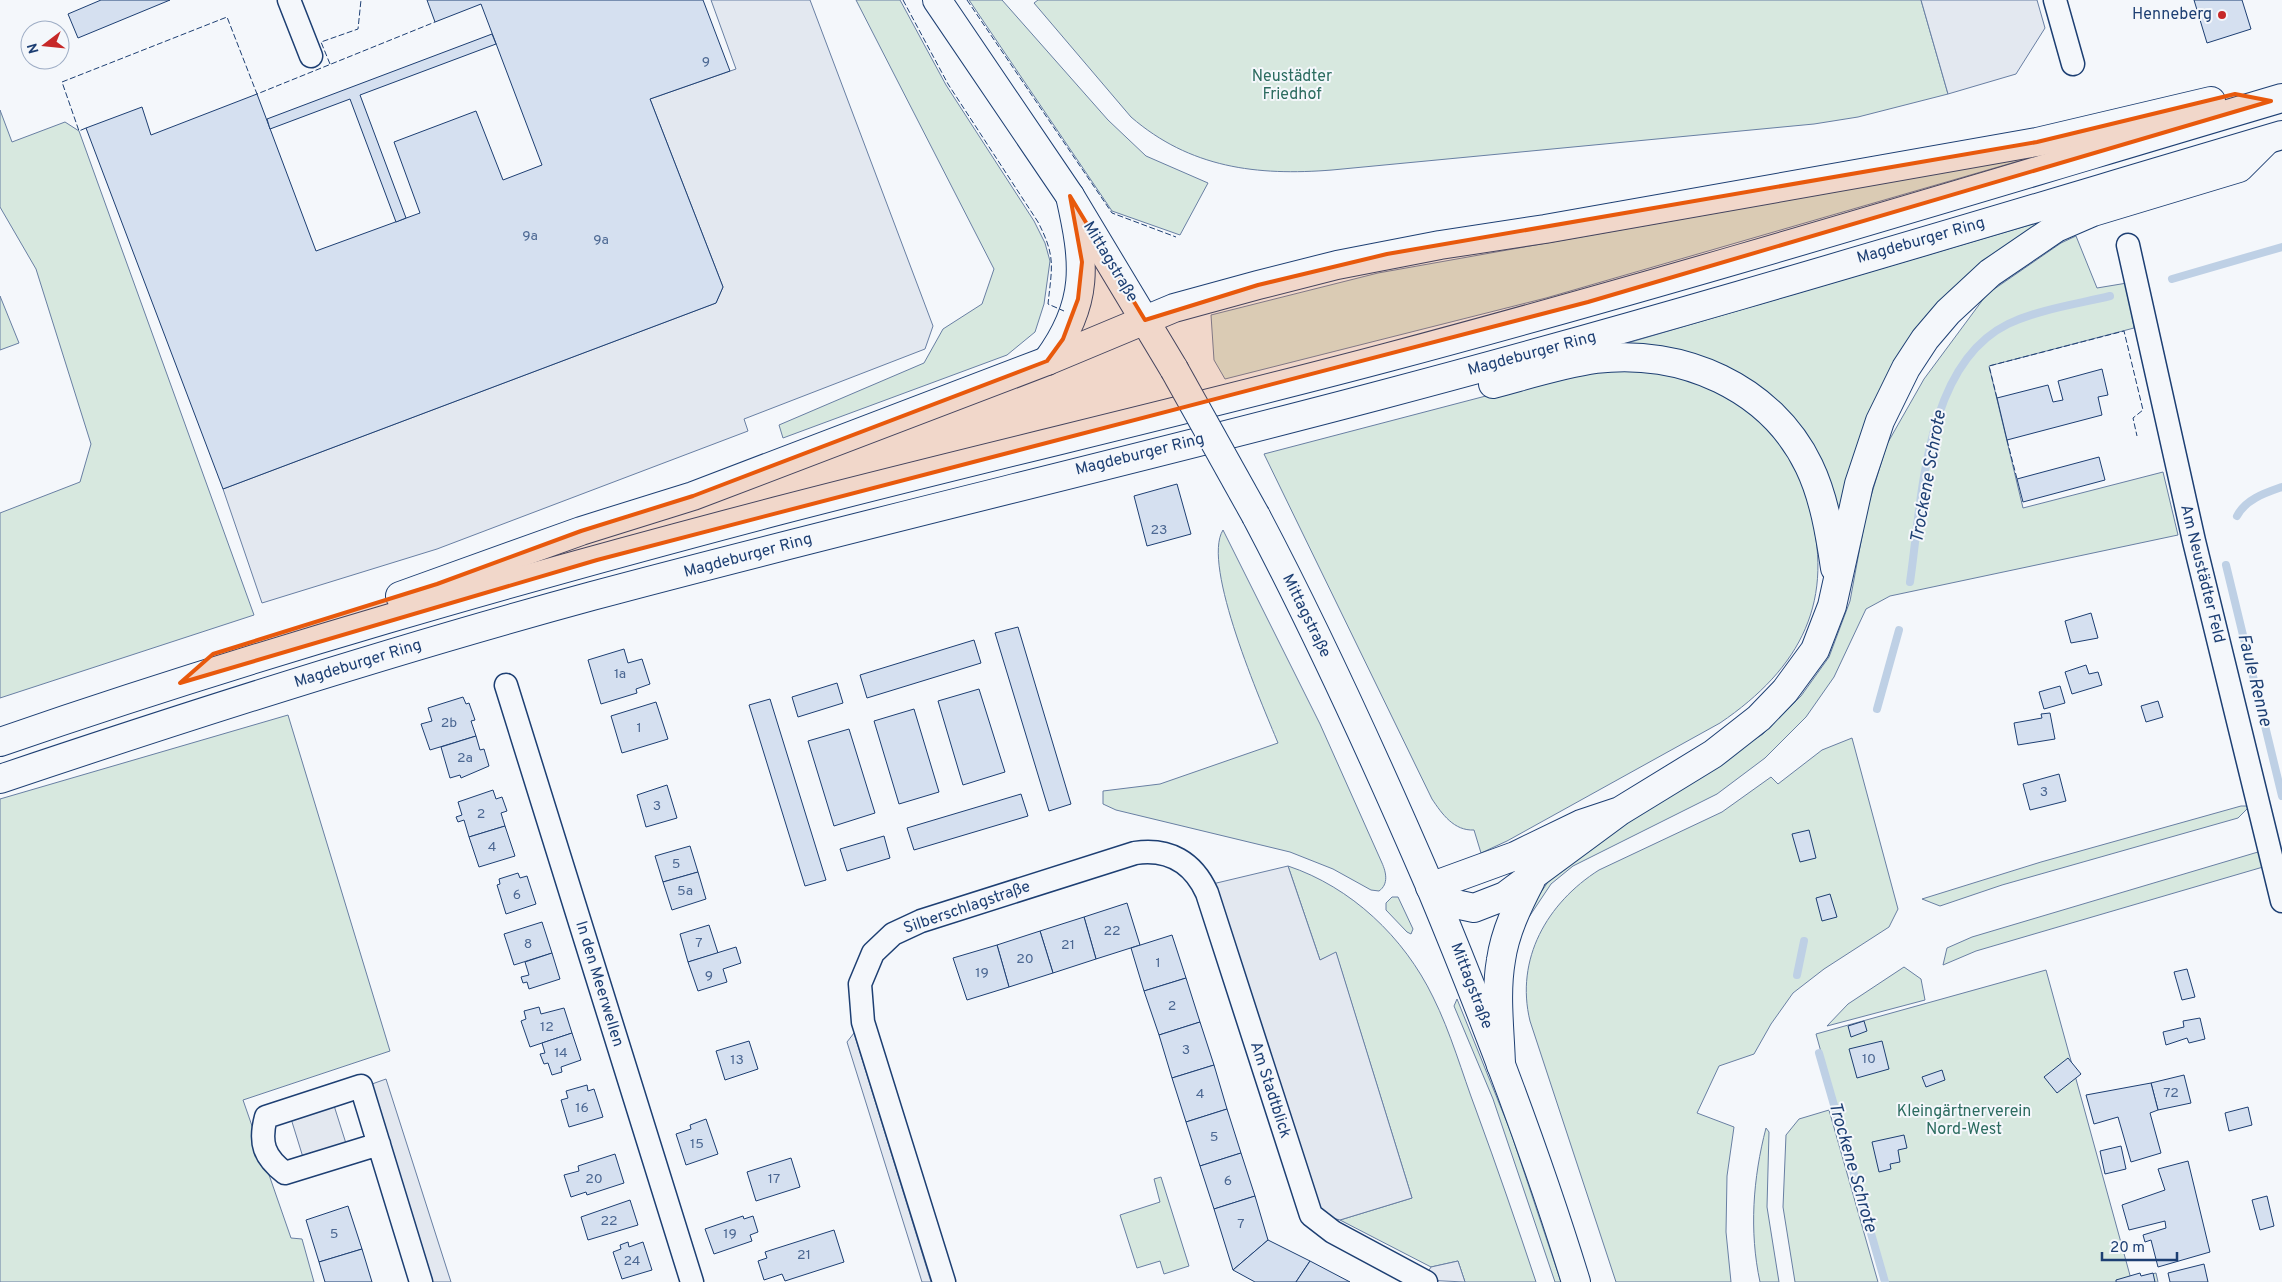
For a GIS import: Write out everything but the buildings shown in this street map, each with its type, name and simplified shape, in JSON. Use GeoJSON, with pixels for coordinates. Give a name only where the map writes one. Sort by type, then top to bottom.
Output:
{"type":"FeatureCollection","features":[{"type":"Feature","properties":{"kind":"main road","name":"Mittagstraße"},"geometry":{"type":"LineString","coordinates":[[937,0],[1070,196],[1174,369],[1256,516],[1364,735],[1455,944],[1501,1065],[1576,1282]]}},
{"type":"Feature","properties":{"kind":"main road"},"geometry":{"type":"LineString","coordinates":[[180,683],[213,654],[438,584],[581,531],[693,496],[1047,360],[1174,308],[1258,285],[1387,254],[2037,142],[2235,94],[2276,100]]}},
{"type":"Feature","properties":{"kind":"main road","name":"Magdeburger Ring"},"geometry":{"type":"LineString","coordinates":[[0,742],[180,683],[478,592],[788,508],[1387,357],[1588,302],[2276,100]]}},
{"type":"Feature","properties":{"kind":"main road"},"geometry":{"type":"LineString","coordinates":[[1620,812],[1581,824],[1515,856],[1430,887],[1446,902],[1474,908],[1505,896],[1620,812],[1713,754],[1748,728],[1773,705],[1815,650],[1826,626],[1859,484],[1891,394],[1925,339],[1958,302],[2002,264],[2056,228],[2092,212],[2238,168],[2276,136]]}},
{"type":"Feature","properties":{"kind":"main road","name":"Magdeburger Ring"},"geometry":{"type":"LineString","coordinates":[[0,779],[199,713],[496,623],[900,516],[1374,397],[1608,333],[2276,136]]}},
{"type":"Feature","properties":{"kind":"main road"},"geometry":{"type":"LineString","coordinates":[[1047,360],[1063,339],[1078,299],[1082,262],[1070,196]]}},
{"type":"Feature","properties":{"kind":"main road"},"geometry":{"type":"LineString","coordinates":[[1374,397],[1417,403],[1597,359],[1651,359],[1702,370],[1732,384],[1756,400],[1781,423],[1797,444],[1809,466],[1821,498],[1833,553],[1836,587]]}},
{"type":"Feature","properties":{"kind":"main road"},"geometry":{"type":"LineString","coordinates":[[1501,1065],[1498,986],[1501,959],[1510,925],[1532,878]]}},
{"type":"Feature","properties":{"kind":"street"},"geometry":{"type":"LineString","coordinates":[[289,0],[311,56]]}},
{"type":"Feature","properties":{"kind":"street"},"geometry":{"type":"LineString","coordinates":[[2055,0],[2073,64]]}},
{"type":"Feature","properties":{"kind":"street","name":"Am Neustädter Feld"},"geometry":{"type":"LineString","coordinates":[[2128,246],[2194,541],[2282,901]]}},
{"type":"Feature","properties":{"kind":"street","name":"In den Meerwellen"},"geometry":{"type":"LineString","coordinates":[[506,685],[692,1282]]}},
{"type":"Feature","properties":{"kind":"street","name":"Silberschlagstraße"},"geometry":{"type":"LineString","coordinates":[[944,1282],[863,1022],[860,984],[873,953],[893,934],[921,921],[1135,853],[1168,854]]}},
{"type":"Feature","properties":{"kind":"street","name":"Am Stadtblick"},"geometry":{"type":"LineString","coordinates":[[1168,854],[1191,867],[1207,893],[1311,1215],[1332,1232],[1426,1282]]}},
{"type":"Feature","properties":{"kind":"street"},"geometry":{"type":"LineString","coordinates":[[379,1144],[285,1173],[272,1163],[264,1147],[262,1130],[266,1117],[361,1086],[379,1144],[421,1282]]}},
{"type":"Feature","properties":{"kind":"highlighted area"},"geometry":{"type":"Polygon","coordinates":[[[2235,94],[2271,101],[1588,302],[597,560],[180,683],[213,654],[437,584],[581,531],[693,496],[1047,361],[1063,339],[1078,299],[1082,262],[1070,196],[1145,320],[1258,285],[1387,254],[2037,142],[2235,94]]]}},
{"type":"Feature","properties":{"kind":"green space"},"geometry":{"type":"Polygon","coordinates":[[[856,0],[900,0],[946,85],[1034,221],[1045,243],[1050,261],[1044,304],[1035,332],[1007,355],[783,438],[779,425],[924,363],[943,329],[982,304],[994,269],[856,0]]]}},
{"type":"Feature","properties":{"kind":"green space"},"geometry":{"type":"Polygon","coordinates":[[[969,0],[1002,0],[1108,120],[1146,156],[1208,183],[1180,235],[1112,211],[969,0]]]}},
{"type":"Feature","properties":{"kind":"green space","name":"Neustädter Friedhof"},"geometry":{"type":"Polygon","coordinates":[[[1038,0],[1921,0],[1948,94],[1858,117],[1814,124],[1332,170],[1304,172],[1251,169],[1201,158],[1177,148],[1131,117],[1034,3],[1038,0]]]}},
{"type":"Feature","properties":{"kind":"green space"},"geometry":{"type":"Polygon","coordinates":[[[0,110],[12,142],[65,122],[79,131],[254,615],[0,698],[0,513],[80,482],[91,444],[36,269],[0,207],[0,110]]]}},
{"type":"Feature","properties":{"kind":"green space"},"geometry":{"type":"Polygon","coordinates":[[[2036,156],[1546,298],[1225,379],[1214,360],[1211,315],[1378,273],[2036,156]]]}},
{"type":"Feature","properties":{"kind":"green space"},"geometry":{"type":"Polygon","coordinates":[[[2050,219],[1945,299],[1841,526],[1800,429],[1614,347],[2050,219]]]}},
{"type":"Feature","properties":{"kind":"green space"},"geometry":{"type":"Polygon","coordinates":[[[2076,236],[2097,288],[2127,283],[2134,328],[1989,366],[2023,508],[2163,472],[2178,535],[1890,596],[1866,609],[1834,677],[1806,717],[1765,758],[1717,794],[1573,866],[1551,884],[1529,917],[1524,917],[1550,879],[1593,844],[1763,734],[1801,696],[1829,657],[1850,601],[1867,509],[1887,444],[1924,379],[1987,294],[2061,243],[2076,236]]]}},
{"type":"Feature","properties":{"kind":"green space"},"geometry":{"type":"Polygon","coordinates":[[[0,296],[19,343],[0,350],[0,296]]]}},
{"type":"Feature","properties":{"kind":"green space"},"geometry":{"type":"Polygon","coordinates":[[[1631,370],[1673,376],[1700,384],[1726,395],[1747,409],[1765,425],[1782,445],[1801,477],[1816,538],[1818,571],[1814,601],[1805,629],[1791,655],[1772,679],[1748,702],[1720,723],[1507,841],[1481,853],[1474,830],[1467,830],[1455,825],[1444,816],[1432,799],[1264,454],[1547,380],[1589,372],[1631,370]]]}},
{"type":"Feature","properties":{"kind":"green space"},"geometry":{"type":"Polygon","coordinates":[[[1223,530],[1320,724],[1382,863],[1385,881],[1379,891],[1371,890],[1333,869],[1290,852],[1116,810],[1103,804],[1103,791],[1160,784],[1278,743],[1236,635],[1227,602],[1220,573],[1218,548],[1223,530]]]}},
{"type":"Feature","properties":{"kind":"green space"},"geometry":{"type":"Polygon","coordinates":[[[288,715],[390,1051],[243,1100],[291,1238],[302,1239],[314,1282],[0,1282],[0,799],[288,715]]]}},
{"type":"Feature","properties":{"kind":"green space"},"geometry":{"type":"Polygon","coordinates":[[[1852,738],[1898,909],[1889,927],[1824,969],[1793,993],[1771,1024],[1754,1054],[1719,1066],[1697,1113],[1734,1127],[1727,1176],[1726,1232],[1731,1282],[1616,1282],[1530,1021],[1527,976],[1539,935],[1550,916],[1564,899],[1580,883],[1599,870],[1722,812],[1771,777],[1778,784],[1822,750],[1852,738]]]}},
{"type":"Feature","properties":{"kind":"green space"},"geometry":{"type":"Polygon","coordinates":[[[2241,806],[2250,806],[2238,818],[2002,885],[1940,906],[1922,899],[2041,862],[2241,806]]]}},
{"type":"Feature","properties":{"kind":"green space"},"geometry":{"type":"Polygon","coordinates":[[[2258,852],[2263,867],[1976,951],[1943,965],[1947,948],[1972,937],[2258,852]]]}},
{"type":"Feature","properties":{"kind":"green space"},"geometry":{"type":"Polygon","coordinates":[[[1288,866],[1311,875],[1354,901],[1391,935],[1421,975],[1433,997],[1451,1039],[1536,1282],[1465,1282],[1458,1261],[1431,1267],[1340,1220],[1412,1198],[1336,953],[1320,960],[1288,866]]]}},
{"type":"Feature","properties":{"kind":"green space"},"geometry":{"type":"Polygon","coordinates":[[[1392,897],[1398,897],[1413,929],[1411,934],[1386,910],[1386,903],[1392,897]]]}},
{"type":"Feature","properties":{"kind":"green space"},"geometry":{"type":"Polygon","coordinates":[[[1904,967],[1921,979],[1925,1000],[1827,1026],[1848,1004],[1904,967]]]}},
{"type":"Feature","properties":{"kind":"green space","name":"Kleingärtnerverein Nord-West"},"geometry":{"type":"Polygon","coordinates":[[[2046,970],[2131,1279],[2156,1273],[2158,1282],[1885,1282],[1816,1034],[2046,970]]]}},
{"type":"Feature","properties":{"kind":"green space"},"geometry":{"type":"Polygon","coordinates":[[[1457,999],[1510,1130],[1561,1282],[1555,1282],[1493,1099],[1454,1006],[1457,999]]]}},
{"type":"Feature","properties":{"kind":"green space"},"geometry":{"type":"Polygon","coordinates":[[[1829,1110],[1878,1282],[1795,1282],[1783,1207],[1786,1135],[1799,1119],[1829,1110]]]}},
{"type":"Feature","properties":{"kind":"green space"},"geometry":{"type":"Polygon","coordinates":[[[1766,1128],[1769,1132],[1767,1207],[1779,1282],[1760,1282],[1754,1243],[1755,1185],[1766,1128]]]}},
{"type":"Feature","properties":{"kind":"green space"},"geometry":{"type":"Polygon","coordinates":[[[1161,1177],[1189,1266],[1164,1274],[1160,1261],[1137,1268],[1120,1215],[1160,1202],[1154,1179],[1161,1177]]]}},
{"type":"Feature","properties":{"kind":"shaded area"},"geometry":{"type":"Polygon","coordinates":[[[711,0],[810,0],[933,326],[925,349],[744,419],[748,431],[437,549],[262,603],[223,489],[716,303],[723,287],[650,99],[736,69],[711,0]]]}},
{"type":"Feature","properties":{"kind":"shaded area"},"geometry":{"type":"Polygon","coordinates":[[[1921,0],[2037,0],[2045,28],[2016,74],[1948,94],[1921,0]]]}},
{"type":"Feature","properties":{"kind":"shaded area"},"geometry":{"type":"Polygon","coordinates":[[[1288,866],[1320,960],[1336,952],[1412,1198],[1340,1220],[1310,1212],[1204,886],[1288,866]]]}},
{"type":"Feature","properties":{"kind":"shaded area"},"geometry":{"type":"Polygon","coordinates":[[[854,1033],[931,1282],[922,1282],[847,1042],[854,1033]]]}},
{"type":"Feature","properties":{"kind":"shaded area"},"geometry":{"type":"Polygon","coordinates":[[[386,1079],[451,1282],[433,1282],[372,1084],[386,1079]]]}},
{"type":"Feature","properties":{"kind":"shaded area"},"geometry":{"type":"Polygon","coordinates":[[[331,1096],[349,1153],[306,1167],[288,1109],[331,1096]]]}},
{"type":"Feature","properties":{"kind":"shaded area"},"geometry":{"type":"Polygon","coordinates":[[[1458,1261],[1465,1282],[1423,1280],[1431,1267],[1458,1261]]]}},
{"type":"Feature","properties":{"kind":"waterway","name":"Trockene Schrote"},"geometry":{"type":"LineString","coordinates":[[2172,279],[2282,247]]}},
{"type":"Feature","properties":{"kind":"waterway","name":"Trockene Schrote"},"geometry":{"type":"LineString","coordinates":[[1910,582],[1924,476],[1932,438],[1943,402],[1959,370],[1980,344],[2008,324],[2046,311],[2110,296]]}},
{"type":"Feature","properties":{"kind":"waterway","name":"Faule Renne"},"geometry":{"type":"LineString","coordinates":[[2237,516],[2245,505],[2251,501],[2282,487]]}},
{"type":"Feature","properties":{"kind":"waterway","name":"Faule Renne"},"geometry":{"type":"LineString","coordinates":[[2226,565],[2282,796]]}},
{"type":"Feature","properties":{"kind":"waterway","name":"Trockene Schrote"},"geometry":{"type":"LineString","coordinates":[[1877,709],[1899,630]]}},
{"type":"Feature","properties":{"kind":"waterway","name":"Trockene Schrote"},"geometry":{"type":"LineString","coordinates":[[1797,975],[1804,941]]}},
{"type":"Feature","properties":{"kind":"waterway","name":"Trockene Schrote"},"geometry":{"type":"LineString","coordinates":[[1819,1053],[1885,1282]]}},
{"type":"Feature","properties":{"kind":"fence"},"geometry":{"type":"LineString","coordinates":[[330,64],[321,42],[358,29],[361,0]]}},
{"type":"Feature","properties":{"kind":"fence"},"geometry":{"type":"LineString","coordinates":[[903,0],[948,84],[1038,222],[1050,253],[1051,280],[1048,304],[1064,311]]}},
{"type":"Feature","properties":{"kind":"fence"},"geometry":{"type":"LineString","coordinates":[[967,0],[1112,213],[1176,237]]}},
{"type":"Feature","properties":{"kind":"fence"},"geometry":{"type":"LineString","coordinates":[[86,128],[79,131],[62,82],[227,17],[257,94],[435,22]]}},
{"type":"Feature","properties":{"kind":"fence"},"geometry":{"type":"LineString","coordinates":[[1997,398],[1989,366],[2124,331],[2143,410],[2133,418],[2137,436]]}},
{"type":"Feature","properties":{"kind":"fence"},"geometry":{"type":"LineString","coordinates":[[2007,440],[2017,479]]}},
{"type":"Feature","properties":{"kind":"place","name":"Henneberg"},"geometry":{"type":"Point","coordinates":[2222,15]}}]}
